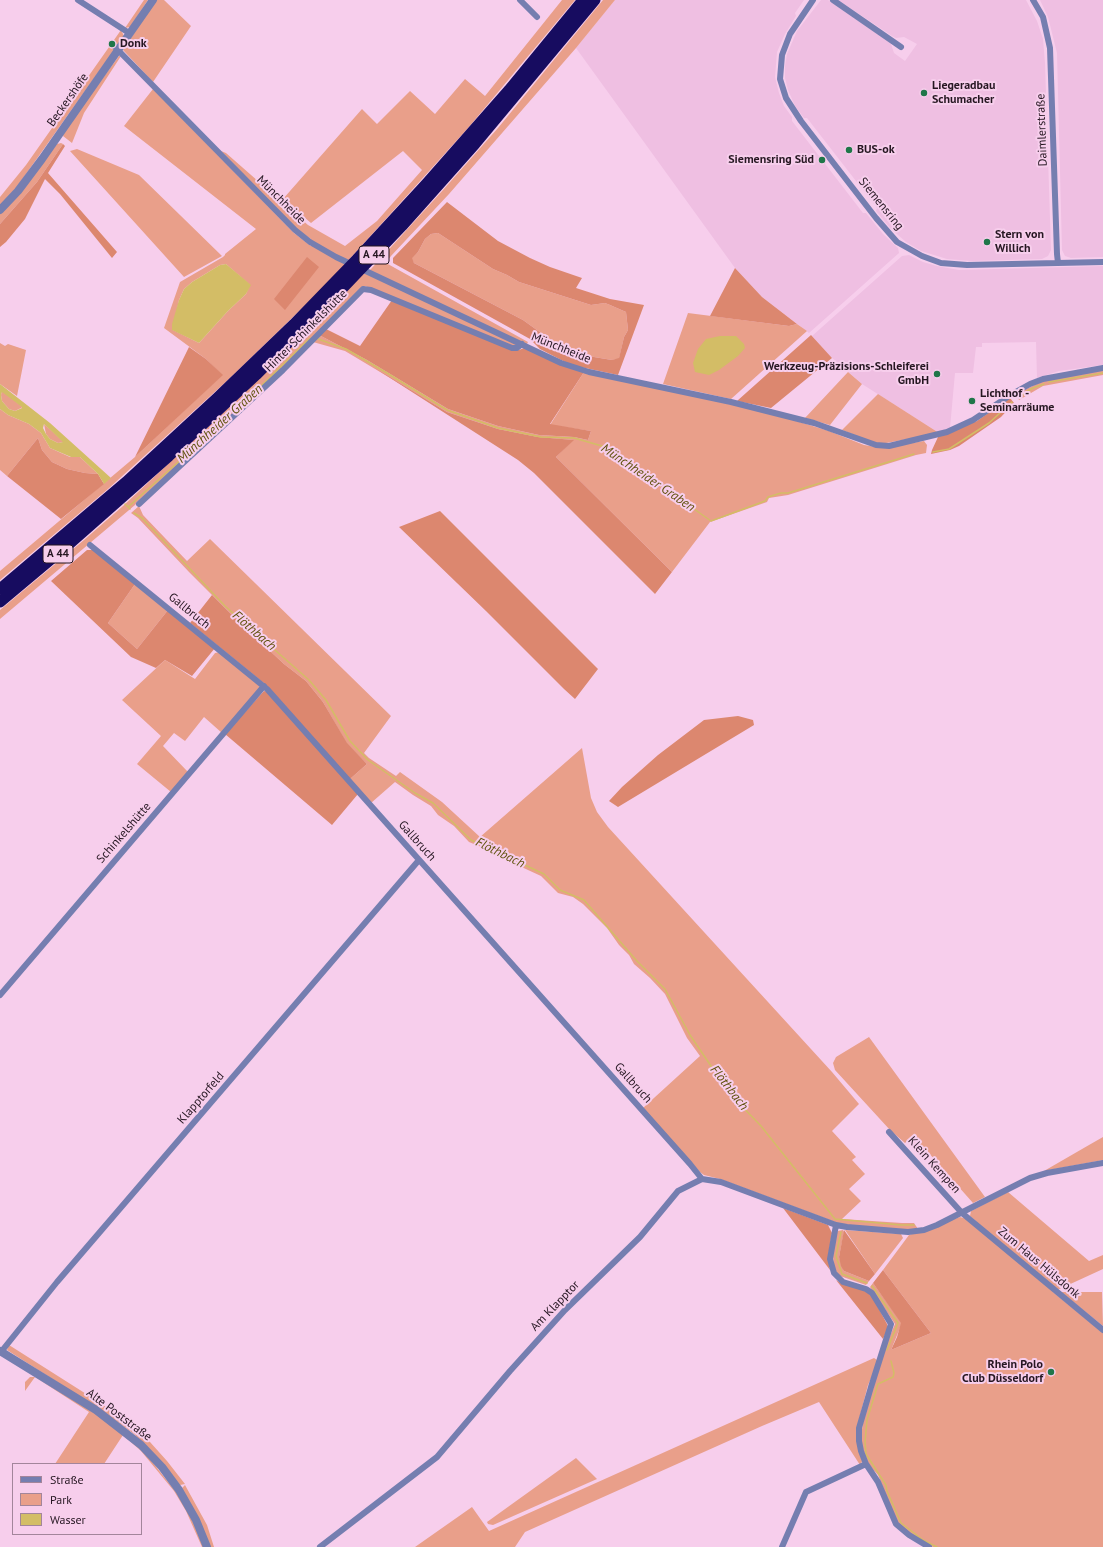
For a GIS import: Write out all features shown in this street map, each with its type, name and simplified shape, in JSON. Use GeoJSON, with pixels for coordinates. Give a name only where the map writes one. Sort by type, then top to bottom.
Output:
{"type":"FeatureCollection","features":[{"type":"Feature","properties":{"kind":"highway","name":"A 44"},"geometry":{"type":"LineString","coordinates":[[129,486],[357,259],[478,126],[583,0]]}},
{"type":"Feature","properties":{"kind":"highway","name":"A 44"},"geometry":{"type":"LineString","coordinates":[[0,602],[129,486],[256,375],[353,278],[489,129],[595,0]]}},
{"type":"Feature","properties":{"kind":"highway","name":"A 44"},"geometry":{"type":"LineString","coordinates":[[0,589],[111,502]]}},
{"type":"Feature","properties":{"kind":"street"},"geometry":{"type":"LineString","coordinates":[[78,0],[129,33]]}},
{"type":"Feature","properties":{"kind":"street","name":"Beckershöfe"},"geometry":{"type":"LineString","coordinates":[[0,210],[37,165],[116,48],[153,0]]}},
{"type":"Feature","properties":{"kind":"street"},"geometry":{"type":"LineString","coordinates":[[520,0],[537,17]]}},
{"type":"Feature","properties":{"kind":"street","name":"Siemensring"},"geometry":{"type":"LineString","coordinates":[[813,0],[790,34],[782,55],[780,78],[786,98],[801,122],[889,234],[907,248],[922,256],[941,263],[967,265],[1103,262]]}},
{"type":"Feature","properties":{"kind":"street"},"geometry":{"type":"LineString","coordinates":[[833,0],[901,47]]}},
{"type":"Feature","properties":{"kind":"street","name":"Daimlerstraße"},"geometry":{"type":"LineString","coordinates":[[1033,0],[1043,17],[1050,48],[1058,263]]}},
{"type":"Feature","properties":{"kind":"street","name":"Münchheide"},"geometry":{"type":"LineString","coordinates":[[116,48],[295,230],[313,244],[336,257],[561,363],[589,372],[732,402],[814,423],[876,445],[889,446],[947,432],[973,420],[1012,394],[1043,379],[1103,368]]}},
{"type":"Feature","properties":{"kind":"street","name":"Hinter Schinkelshütte"},"geometry":{"type":"LineString","coordinates":[[139,504],[283,370],[363,289],[371,290],[512,348],[517,348],[522,344]]}},
{"type":"Feature","properties":{"kind":"street","name":"Gallbruch"},"geometry":{"type":"LineString","coordinates":[[90,545],[264,686],[702,1179]]}},
{"type":"Feature","properties":{"kind":"street","name":"Schinkelshütte"},"geometry":{"type":"LineString","coordinates":[[0,995],[264,686]]}},
{"type":"Feature","properties":{"kind":"street","name":"Klapptorfeld"},"geometry":{"type":"LineString","coordinates":[[0,1352],[57,1282],[419,860]]}},
{"type":"Feature","properties":{"kind":"street","name":"Klein Kempen"},"geometry":{"type":"LineString","coordinates":[[889,1132],[962,1213]]}},
{"type":"Feature","properties":{"kind":"street"},"geometry":{"type":"LineString","coordinates":[[702,1179],[721,1182],[836,1225],[913,1232],[928,1228],[962,1213],[1038,1175],[1103,1163]]}},
{"type":"Feature","properties":{"kind":"street","name":"Am Klapptor"},"geometry":{"type":"LineString","coordinates":[[320,1547],[437,1457],[510,1371],[565,1310],[640,1237],[678,1191],[702,1179]]}},
{"type":"Feature","properties":{"kind":"street","name":"Zum Haus Hülsdonk"},"geometry":{"type":"LineString","coordinates":[[962,1213],[1103,1330]]}},
{"type":"Feature","properties":{"kind":"street"},"geometry":{"type":"LineString","coordinates":[[836,1225],[830,1259],[834,1273],[843,1282],[866,1289],[872,1293],[891,1324],[859,1428],[860,1451],[866,1464],[878,1482],[896,1524],[909,1535],[929,1547]]}},
{"type":"Feature","properties":{"kind":"street","name":"Alte Poststraße"},"geometry":{"type":"LineString","coordinates":[[0,1352],[96,1410],[141,1445],[162,1467],[179,1490],[196,1520],[207,1547]]}},
{"type":"Feature","properties":{"kind":"street"},"geometry":{"type":"LineString","coordinates":[[782,1547],[806,1492],[866,1464]]}},
{"type":"Feature","properties":{"kind":"shaded area"},"geometry":{"type":"Polygon","coordinates":[[[615,0],[804,0],[795,13],[796,16],[785,34],[777,52],[775,77],[779,93],[784,106],[792,117],[792,121],[863,213],[866,213],[883,234],[898,248],[899,253],[809,333],[762,297],[735,268],[576,48],[615,0]]]}},
{"type":"Feature","properties":{"kind":"shaded area"},"geometry":{"type":"Polygon","coordinates":[[[821,0],[828,0],[888,41],[891,44],[894,53],[905,61],[917,44],[904,37],[896,38],[892,36],[838,0],[1026,0],[1037,21],[1043,39],[1051,250],[1048,256],[1042,259],[972,261],[947,259],[921,251],[906,242],[890,228],[876,211],[877,208],[807,118],[804,118],[795,106],[788,90],[785,78],[787,54],[797,31],[821,0]]]}},
{"type":"Feature","properties":{"kind":"shaded area"},"geometry":{"type":"Polygon","coordinates":[[[1040,0],[1103,0],[1103,257],[1071,258],[1065,256],[1062,250],[1057,53],[1048,17],[1040,0]]]}},
{"type":"Feature","properties":{"kind":"shaded area"},"geometry":{"type":"Polygon","coordinates":[[[63,144],[65,146],[48,173],[117,252],[112,258],[60,194],[45,179],[25,219],[0,247],[0,224],[37,182],[63,144]]]}},
{"type":"Feature","properties":{"kind":"shaded area"},"geometry":{"type":"Polygon","coordinates":[[[447,202],[498,241],[550,267],[582,278],[576,288],[610,299],[644,305],[618,375],[571,365],[540,349],[530,339],[393,263],[393,258],[447,202]],[[438,233],[431,234],[425,239],[418,252],[412,258],[414,263],[523,320],[555,343],[582,355],[612,360],[619,358],[624,337],[628,330],[626,312],[605,303],[591,305],[519,282],[493,269],[438,233]]]}},
{"type":"Feature","properties":{"kind":"shaded area"},"geometry":{"type":"Polygon","coordinates":[[[909,255],[923,262],[959,270],[1103,266],[1103,365],[1059,371],[1037,378],[1036,342],[982,343],[982,347],[976,347],[973,373],[955,373],[950,428],[939,433],[862,384],[831,357],[812,336],[902,256],[909,255]]]}},
{"type":"Feature","properties":{"kind":"shaded area"},"geometry":{"type":"Polygon","coordinates":[[[307,257],[319,267],[285,310],[274,299],[307,257]]]}},
{"type":"Feature","properties":{"kind":"shaded area"},"geometry":{"type":"Polygon","coordinates":[[[735,268],[762,297],[797,324],[789,326],[710,316],[735,268]]]}},
{"type":"Feature","properties":{"kind":"shaded area"},"geometry":{"type":"Polygon","coordinates":[[[392,300],[519,350],[524,348],[584,372],[550,424],[591,431],[588,440],[574,437],[539,435],[498,426],[448,409],[367,360],[319,335],[326,329],[360,346],[392,300]]]}},
{"type":"Feature","properties":{"kind":"shaded area"},"geometry":{"type":"Polygon","coordinates":[[[811,335],[832,358],[771,408],[737,401],[811,335]]]}},
{"type":"Feature","properties":{"kind":"shaded area"},"geometry":{"type":"Polygon","coordinates":[[[189,347],[206,359],[223,375],[135,457],[189,347]]]}},
{"type":"Feature","properties":{"kind":"shaded area"},"geometry":{"type":"Polygon","coordinates":[[[373,367],[447,412],[498,429],[538,437],[574,440],[556,457],[672,572],[655,594],[534,473],[518,460],[373,367]]]}},
{"type":"Feature","properties":{"kind":"shaded area"},"geometry":{"type":"Polygon","coordinates":[[[1010,398],[1014,403],[1001,417],[959,446],[950,450],[931,454],[938,437],[977,421],[1010,398]]]}},
{"type":"Feature","properties":{"kind":"shaded area"},"geometry":{"type":"Polygon","coordinates":[[[38,438],[42,450],[52,462],[67,469],[98,474],[104,484],[61,519],[7,476],[38,438]]]}},
{"type":"Feature","properties":{"kind":"shaded area"},"geometry":{"type":"Polygon","coordinates":[[[440,511],[598,669],[575,699],[399,527],[440,511]]]}},
{"type":"Feature","properties":{"kind":"shaded area"},"geometry":{"type":"Polygon","coordinates":[[[87,550],[94,550],[135,584],[108,623],[137,649],[168,610],[215,648],[192,676],[165,660],[156,668],[131,657],[51,581],[87,550]]]}},
{"type":"Feature","properties":{"kind":"shaded area"},"geometry":{"type":"Polygon","coordinates":[[[212,595],[284,664],[306,681],[323,702],[347,743],[367,764],[350,779],[265,684],[190,623],[212,595]]]}},
{"type":"Feature","properties":{"kind":"shaded area"},"geometry":{"type":"Polygon","coordinates":[[[264,691],[268,692],[358,794],[332,825],[225,734],[264,691]]]}},
{"type":"Feature","properties":{"kind":"shaded area"},"geometry":{"type":"Polygon","coordinates":[[[738,716],[753,720],[754,725],[618,807],[609,801],[622,787],[658,755],[704,720],[738,716]]]}},
{"type":"Feature","properties":{"kind":"shaded area"},"geometry":{"type":"Polygon","coordinates":[[[783,1208],[828,1225],[832,1233],[828,1257],[830,1270],[783,1208]]]}},
{"type":"Feature","properties":{"kind":"shaded area"},"geometry":{"type":"Polygon","coordinates":[[[844,1230],[875,1274],[869,1281],[844,1271],[841,1266],[839,1257],[844,1230]]]}},
{"type":"Feature","properties":{"kind":"shaded area"},"geometry":{"type":"Polygon","coordinates":[[[883,1270],[931,1333],[891,1350],[901,1323],[873,1283],[883,1270]]]}},
{"type":"Feature","properties":{"kind":"shaded area"},"geometry":{"type":"Polygon","coordinates":[[[836,1280],[842,1284],[864,1290],[872,1296],[887,1324],[888,1328],[883,1339],[836,1280]]]}},
{"type":"Feature","properties":{"kind":"green space"},"geometry":{"type":"Polygon","coordinates":[[[144,0],[148,0],[130,27],[125,28],[144,0]]]}},
{"type":"Feature","properties":{"kind":"green space"},"geometry":{"type":"Polygon","coordinates":[[[156,0],[164,0],[191,26],[153,82],[123,50],[156,0]]]}},
{"type":"Feature","properties":{"kind":"green space"},"geometry":{"type":"Polygon","coordinates":[[[562,0],[575,0],[468,128],[327,284],[229,379],[108,489],[0,580],[0,571],[135,457],[222,375],[206,359],[164,328],[180,282],[223,257],[256,229],[124,126],[153,89],[294,233],[311,246],[311,239],[296,229],[221,151],[226,153],[308,225],[345,246],[377,221],[422,170],[403,151],[311,223],[283,199],[362,109],[377,124],[410,91],[435,114],[465,79],[485,96],[562,0]],[[226,264],[220,265],[192,282],[184,289],[179,300],[173,330],[199,343],[228,311],[246,294],[250,285],[226,264]]]}},
{"type":"Feature","properties":{"kind":"green space"},"geometry":{"type":"Polygon","coordinates":[[[603,0],[615,0],[576,48],[449,194],[386,263],[528,342],[527,344],[517,344],[514,347],[365,286],[292,360],[135,505],[0,619],[0,610],[123,506],[239,398],[358,278],[371,269],[498,128],[603,0]]]}},
{"type":"Feature","properties":{"kind":"green space"},"geometry":{"type":"Polygon","coordinates":[[[121,30],[124,36],[16,188],[0,206],[0,197],[26,165],[121,30]]]}},
{"type":"Feature","properties":{"kind":"green space"},"geometry":{"type":"Polygon","coordinates":[[[119,56],[121,56],[84,113],[72,143],[63,136],[64,131],[119,56]]]}},
{"type":"Feature","properties":{"kind":"green space"},"geometry":{"type":"Polygon","coordinates":[[[57,144],[63,144],[37,182],[0,224],[0,214],[57,144]]]}},
{"type":"Feature","properties":{"kind":"green space"},"geometry":{"type":"Polygon","coordinates":[[[77,149],[139,175],[222,256],[184,277],[70,151],[77,149]]]}},
{"type":"Feature","properties":{"kind":"green space"},"geometry":{"type":"Polygon","coordinates":[[[438,233],[493,269],[519,282],[591,305],[605,303],[626,312],[628,330],[624,337],[619,359],[612,360],[582,355],[555,343],[523,320],[414,263],[411,258],[418,252],[425,239],[431,234],[438,233]]]}},
{"type":"Feature","properties":{"kind":"green space"},"geometry":{"type":"Polygon","coordinates":[[[688,313],[789,326],[797,324],[807,331],[731,399],[663,384],[688,313]]]}},
{"type":"Feature","properties":{"kind":"green space"},"geometry":{"type":"Polygon","coordinates":[[[319,335],[367,360],[448,409],[498,426],[539,435],[574,437],[588,440],[591,431],[550,425],[584,372],[770,413],[829,431],[864,445],[882,448],[924,441],[927,445],[926,453],[788,495],[769,498],[767,502],[710,522],[672,572],[556,457],[573,440],[538,437],[498,429],[447,412],[345,351],[313,342],[319,335]]]}},
{"type":"Feature","properties":{"kind":"green space"},"geometry":{"type":"Polygon","coordinates":[[[0,343],[5,346],[8,344],[26,350],[17,396],[0,384],[0,343]]]}},
{"type":"Feature","properties":{"kind":"green space"},"geometry":{"type":"Polygon","coordinates":[[[1103,370],[1103,375],[1043,386],[1019,400],[1016,394],[1043,381],[1103,370]]]}},
{"type":"Feature","properties":{"kind":"green space"},"geometry":{"type":"Polygon","coordinates":[[[848,372],[862,384],[830,425],[805,418],[848,372]]]}},
{"type":"Feature","properties":{"kind":"green space"},"geometry":{"type":"Polygon","coordinates":[[[2,391],[23,407],[15,411],[9,409],[2,401],[2,391]]]}},
{"type":"Feature","properties":{"kind":"green space"},"geometry":{"type":"Polygon","coordinates":[[[878,394],[939,433],[881,444],[842,430],[878,394]]]}},
{"type":"Feature","properties":{"kind":"green space"},"geometry":{"type":"Polygon","coordinates":[[[0,409],[8,415],[29,424],[41,433],[50,448],[70,457],[80,457],[98,474],[67,469],[52,462],[42,450],[38,438],[7,476],[0,470],[0,409]]]}},
{"type":"Feature","properties":{"kind":"green space"},"geometry":{"type":"Polygon","coordinates":[[[44,424],[64,442],[58,443],[50,439],[46,434],[44,424]]]}},
{"type":"Feature","properties":{"kind":"green space"},"geometry":{"type":"Polygon","coordinates":[[[139,506],[143,515],[187,561],[210,539],[391,716],[364,753],[396,776],[400,772],[442,802],[480,837],[582,748],[591,798],[597,812],[608,827],[832,1072],[859,1104],[832,1131],[856,1157],[852,1160],[865,1174],[849,1189],[861,1201],[842,1219],[914,1223],[918,1229],[843,1225],[720,1179],[704,1175],[700,1172],[643,1108],[700,1056],[687,1038],[665,994],[634,964],[629,955],[619,945],[607,928],[583,904],[573,897],[558,893],[541,876],[515,864],[503,856],[469,842],[454,826],[438,815],[431,806],[395,782],[371,803],[350,779],[367,764],[347,744],[323,702],[306,681],[284,664],[241,624],[138,518],[131,513],[139,506]]]}},
{"type":"Feature","properties":{"kind":"green space"},"geometry":{"type":"Polygon","coordinates":[[[135,584],[168,610],[137,649],[108,623],[135,584]]]}},
{"type":"Feature","properties":{"kind":"green space"},"geometry":{"type":"Polygon","coordinates":[[[220,652],[259,684],[260,688],[222,733],[204,717],[185,741],[174,733],[163,746],[188,772],[171,792],[137,764],[161,736],[122,700],[165,660],[195,679],[215,653],[220,652]]]}},
{"type":"Feature","properties":{"kind":"green space"},"geometry":{"type":"Polygon","coordinates":[[[869,1037],[985,1197],[973,1203],[927,1151],[922,1154],[908,1140],[905,1143],[890,1130],[835,1070],[833,1063],[836,1057],[869,1037]]]}},
{"type":"Feature","properties":{"kind":"green space"},"geometry":{"type":"Polygon","coordinates":[[[1103,1137],[1103,1160],[1044,1171],[1089,1145],[1103,1137]]]}},
{"type":"Feature","properties":{"kind":"green space"},"geometry":{"type":"Polygon","coordinates":[[[1008,1192],[1089,1261],[1103,1255],[1103,1269],[1053,1292],[1103,1333],[1103,1547],[933,1547],[918,1539],[898,1524],[878,1475],[869,1465],[860,1441],[864,1417],[885,1348],[895,1324],[870,1287],[873,1283],[902,1323],[891,1350],[931,1333],[883,1270],[909,1235],[960,1217],[977,1222],[970,1216],[971,1211],[1008,1192]]]}},
{"type":"Feature","properties":{"kind":"green space"},"geometry":{"type":"Polygon","coordinates":[[[843,1230],[844,1232],[839,1257],[844,1271],[869,1281],[866,1285],[840,1276],[834,1269],[833,1256],[836,1234],[838,1231],[843,1230]]]}},
{"type":"Feature","properties":{"kind":"green space"},"geometry":{"type":"Polygon","coordinates":[[[845,1230],[901,1234],[903,1238],[875,1274],[845,1230]]]}},
{"type":"Feature","properties":{"kind":"green space"},"geometry":{"type":"Polygon","coordinates":[[[1061,1292],[1102,1292],[1103,1326],[1061,1292]]]}},
{"type":"Feature","properties":{"kind":"green space"},"geometry":{"type":"Polygon","coordinates":[[[9,1345],[102,1404],[131,1425],[150,1442],[185,1484],[180,1485],[159,1459],[134,1434],[101,1410],[7,1350],[9,1345]]]}},
{"type":"Feature","properties":{"kind":"green space"},"geometry":{"type":"Polygon","coordinates":[[[874,1358],[877,1360],[874,1372],[868,1385],[857,1427],[863,1460],[860,1465],[819,1402],[525,1532],[515,1547],[415,1547],[472,1507],[489,1531],[874,1358]]]}},
{"type":"Feature","properties":{"kind":"green space"},"geometry":{"type":"Polygon","coordinates":[[[30,1377],[35,1377],[25,1391],[25,1382],[30,1377]]]}},
{"type":"Feature","properties":{"kind":"green space"},"geometry":{"type":"Polygon","coordinates":[[[35,1377],[98,1415],[122,1432],[150,1459],[176,1492],[190,1515],[204,1547],[202,1547],[186,1511],[174,1491],[141,1451],[123,1435],[105,1463],[56,1463],[89,1412],[35,1377]]]}},
{"type":"Feature","properties":{"kind":"green space"},"geometry":{"type":"Polygon","coordinates":[[[576,1458],[597,1479],[493,1525],[488,1524],[487,1522],[576,1458]]]}},
{"type":"Feature","properties":{"kind":"green space"},"geometry":{"type":"Polygon","coordinates":[[[185,1485],[207,1525],[214,1547],[210,1547],[182,1488],[185,1485]]]}},
{"type":"Feature","properties":{"kind":"water"},"geometry":{"type":"Polygon","coordinates":[[[226,264],[251,285],[246,294],[228,311],[199,343],[172,330],[172,324],[179,300],[184,289],[192,282],[220,265],[226,264]]]}},
{"type":"Feature","properties":{"kind":"water"},"geometry":{"type":"Polygon","coordinates":[[[720,336],[736,336],[744,344],[745,348],[738,356],[719,370],[709,375],[695,372],[693,363],[698,349],[706,339],[720,336]]]}},
{"type":"Feature","properties":{"kind":"water"},"geometry":{"type":"Polygon","coordinates":[[[0,384],[50,423],[111,478],[104,484],[98,474],[80,457],[71,457],[50,448],[41,433],[29,424],[8,415],[0,409],[0,384]],[[2,392],[2,401],[9,409],[15,411],[22,408],[22,407],[2,392]],[[44,424],[43,428],[50,439],[58,443],[63,442],[44,424]]]}},
{"type":"Feature","properties":{"kind":"waterway","name":"Münchheider Graben"},"geometry":{"type":"LineString","coordinates":[[261,386],[310,338]]}},
{"type":"Feature","properties":{"kind":"waterway","name":"Münchheider Graben"},"geometry":{"type":"LineString","coordinates":[[318,339],[346,349],[447,410],[498,428],[541,437],[574,438],[602,446],[711,521],[765,501],[768,497],[781,493],[788,493],[914,454]]}},
{"type":"Feature","properties":{"kind":"waterway","name":"Münchheider Graben"},"geometry":{"type":"LineString","coordinates":[[1049,382],[1103,373]]}},
{"type":"Feature","properties":{"kind":"waterway","name":"Münchheider Graben"},"geometry":{"type":"LineString","coordinates":[[1018,397],[1033,388],[1044,384]]}},
{"type":"Feature","properties":{"kind":"waterway","name":"Münchheider Graben"},"geometry":{"type":"LineString","coordinates":[[933,452],[949,449],[989,423],[1012,402]]}},
{"type":"Feature","properties":{"kind":"waterway","name":"Münchheider Graben"},"geometry":{"type":"LineString","coordinates":[[128,507],[223,422]]}},
{"type":"Feature","properties":{"kind":"waterway","name":"Flöthbach"},"geometry":{"type":"LineString","coordinates":[[125,504],[130,509]]}},
{"type":"Feature","properties":{"kind":"waterway","name":"Flöthbach"},"geometry":{"type":"LineString","coordinates":[[134,513],[142,518],[225,606],[309,680],[326,700],[350,741],[368,760],[415,793],[433,803],[471,840],[544,874],[560,890],[584,900],[637,961],[665,989],[690,1035],[730,1094],[761,1126],[835,1219],[914,1225]]}},
{"type":"Feature","properties":{"kind":"waterway","name":"Flöthbach"},"geometry":{"type":"LineString","coordinates":[[841,1232],[836,1256],[842,1274],[867,1283]]}},
{"type":"Feature","properties":{"kind":"waterway","name":"Flöthbach"},"geometry":{"type":"LineString","coordinates":[[872,1286],[898,1323],[887,1350]]}},
{"type":"Feature","properties":{"kind":"waterway","name":"Flöthbach"},"geometry":{"type":"LineString","coordinates":[[891,1361],[894,1373],[893,1377],[878,1384],[867,1420],[865,1442],[866,1454],[886,1485],[887,1491],[901,1523],[923,1540],[937,1547]]}},
{"type":"Feature","properties":{"kind":"place","name":"Donk"},"geometry":{"type":"Point","coordinates":[112,44]}},
{"type":"Feature","properties":{"kind":"place","name":"Liegeradbau Schumacher"},"geometry":{"type":"Point","coordinates":[924,93]}},
{"type":"Feature","properties":{"kind":"place","name":"BUS-ok"},"geometry":{"type":"Point","coordinates":[849,150]}},
{"type":"Feature","properties":{"kind":"place","name":"Siemensring Süd"},"geometry":{"type":"Point","coordinates":[822,160]}},
{"type":"Feature","properties":{"kind":"place","name":"Stern von Willich"},"geometry":{"type":"Point","coordinates":[987,242]}},
{"type":"Feature","properties":{"kind":"place","name":"Werkzeug-Präzisions-Schleiferei GmbH"},"geometry":{"type":"Point","coordinates":[937,374]}},
{"type":"Feature","properties":{"kind":"place","name":"Lichthof - Seminarräume"},"geometry":{"type":"Point","coordinates":[972,401]}},
{"type":"Feature","properties":{"kind":"place","name":"Rhein Polo Club Düsseldorf"},"geometry":{"type":"Point","coordinates":[1051,1372]}}]}
